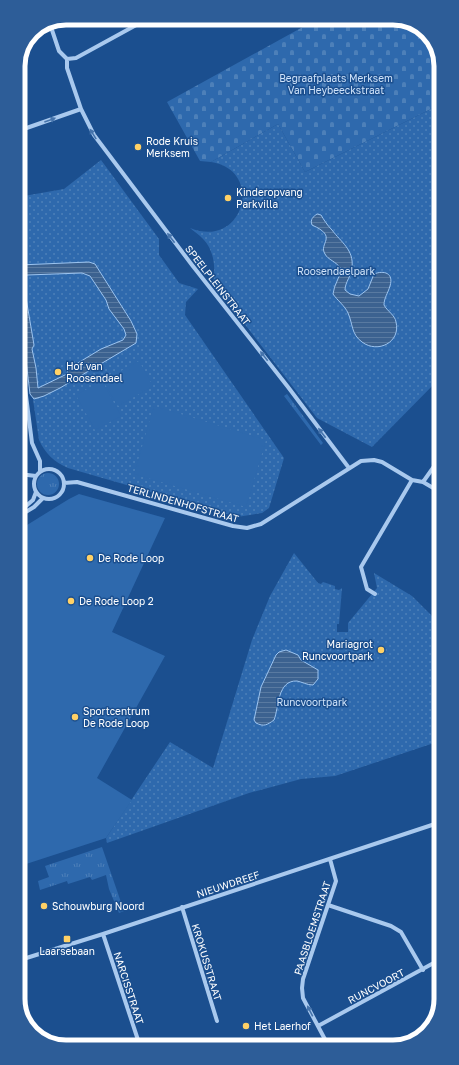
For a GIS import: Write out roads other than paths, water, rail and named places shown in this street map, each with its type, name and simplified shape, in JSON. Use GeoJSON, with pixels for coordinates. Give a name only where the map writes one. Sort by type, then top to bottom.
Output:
{"type":"FeatureCollection","features":[{"type":"Feature","properties":{"kind":"street"},"geometry":{"type":"LineString","coordinates":[[51,28],[60,51],[67,59],[76,58],[136,25]]}},
{"type":"Feature","properties":{"kind":"street","name":"SPEELPLEINSTRAAT"},"geometry":{"type":"LineString","coordinates":[[67,59],[67,68],[81,109],[96,139],[349,468]]}},
{"type":"Feature","properties":{"kind":"street"},"geometry":{"type":"LineString","coordinates":[[25,129],[81,109]]}},
{"type":"Feature","properties":{"kind":"street"},"geometry":{"type":"LineString","coordinates":[[25,388],[32,443],[40,461],[40,472]]}},
{"type":"Feature","properties":{"kind":"street","name":"TERLINDENHOFSTRAAT"},"geometry":{"type":"LineString","coordinates":[[64,483],[77,482],[233,526],[247,528],[261,524],[272,518],[361,461],[374,460],[382,462],[412,480],[423,482],[434,488]]}},
{"type":"Feature","properties":{"kind":"street"},"geometry":{"type":"LineString","coordinates":[[423,482],[434,466]]}},
{"type":"Feature","properties":{"kind":"street"},"geometry":{"type":"LineString","coordinates":[[25,506],[32,500],[36,492],[34,481],[40,472],[49,469],[58,471],[63,478],[64,489],[56,498],[43,498],[36,492]]}},
{"type":"Feature","properties":{"kind":"street"},"geometry":{"type":"LineString","coordinates":[[25,475],[36,476]]}},
{"type":"Feature","properties":{"kind":"street"},"geometry":{"type":"LineString","coordinates":[[375,594],[367,589],[361,567],[412,480]]}},
{"type":"Feature","properties":{"kind":"street"},"geometry":{"type":"LineString","coordinates":[[25,513],[43,498]]}},
{"type":"Feature","properties":{"kind":"street","name":"NIEUWDREEF"},"geometry":{"type":"LineString","coordinates":[[25,958],[434,824]]}},
{"type":"Feature","properties":{"kind":"street","name":"PAASBLOEMSTRAAT"},"geometry":{"type":"LineString","coordinates":[[325,1040],[303,998],[302,988],[303,979],[336,881],[330,859]]}},
{"type":"Feature","properties":{"kind":"street"},"geometry":{"type":"LineString","coordinates":[[328,905],[399,930],[423,970]]}},
{"type":"Feature","properties":{"kind":"street","name":"KROKUSSTRAAT"},"geometry":{"type":"LineString","coordinates":[[182,908],[217,1021]]}},
{"type":"Feature","properties":{"kind":"street","name":"NARCISSTRAAT"},"geometry":{"type":"LineString","coordinates":[[103,934],[138,1040]]}},
{"type":"Feature","properties":{"kind":"street","name":"RUNCVOORT"},"geometry":{"type":"LineString","coordinates":[[318,1026],[434,963]]}},
{"type":"Feature","properties":{"kind":"place","name":"Rode Kruis Merksem"},"geometry":{"type":"Point","coordinates":[138,147]}},
{"type":"Feature","properties":{"kind":"place","name":"Kinderopvang Parkvilla"},"geometry":{"type":"Point","coordinates":[228,198]}},
{"type":"Feature","properties":{"kind":"place","name":"Hof van Roosendael"},"geometry":{"type":"Point","coordinates":[58,372]}},
{"type":"Feature","properties":{"kind":"place","name":"De Rode Loop"},"geometry":{"type":"Point","coordinates":[90,558]}},
{"type":"Feature","properties":{"kind":"place","name":"De Rode Loop 2"},"geometry":{"type":"Point","coordinates":[71,601]}},
{"type":"Feature","properties":{"kind":"place","name":"Mariagrot Runcvoortpark"},"geometry":{"type":"Point","coordinates":[381,650]}},
{"type":"Feature","properties":{"kind":"place","name":"Sportcentrum De Rode Loop"},"geometry":{"type":"Point","coordinates":[75,717]}},
{"type":"Feature","properties":{"kind":"place","name":"Schouwburg Noord"},"geometry":{"type":"Point","coordinates":[44,906]}},
{"type":"Feature","properties":{"kind":"place","name":"Laarsebaan"},"geometry":{"type":"Point","coordinates":[67,939]}},
{"type":"Feature","properties":{"kind":"place","name":"Het Laerhof"},"geometry":{"type":"Point","coordinates":[246,1026]}},
{"type":"Feature","properties":{"kind":"park label","name":"Begraafplaats Merksem Van Heybeeckstraat"},"geometry":{"type":"Point","coordinates":[336,84]}},
{"type":"Feature","properties":{"kind":"park label","name":"Roosendaelpark"},"geometry":{"type":"Point","coordinates":[336,271]}},
{"type":"Feature","properties":{"kind":"park label","name":"Runcvoortpark"},"geometry":{"type":"Point","coordinates":[312,702]}}]}
